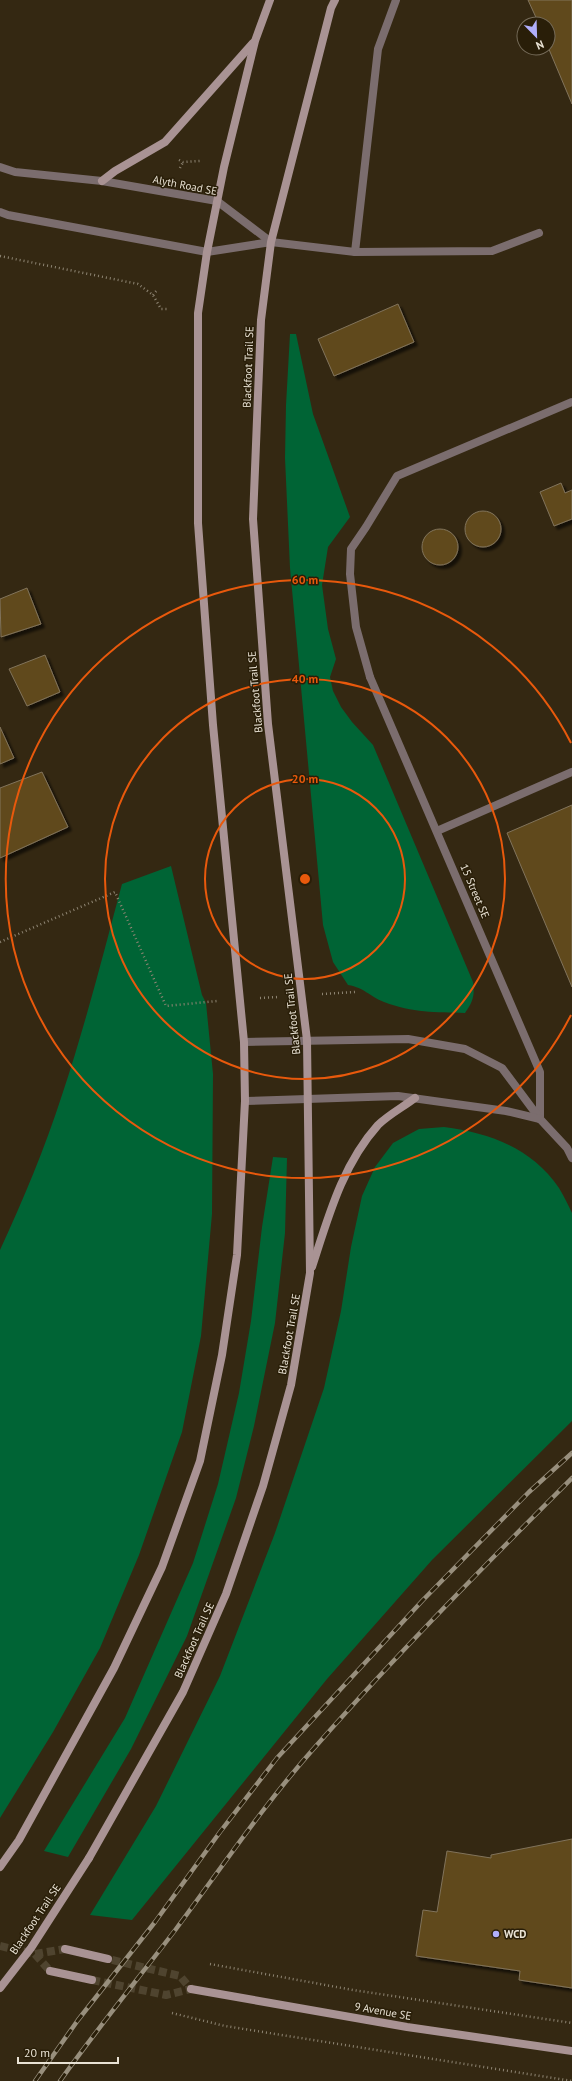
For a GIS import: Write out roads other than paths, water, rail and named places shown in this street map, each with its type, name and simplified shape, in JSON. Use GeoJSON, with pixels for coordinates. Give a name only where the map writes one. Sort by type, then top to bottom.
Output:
{"type":"FeatureCollection","features":[{"type":"Feature","properties":{"kind":"main road"},"geometry":{"type":"LineString","coordinates":[[0,1867],[19,1840],[114,1668],[162,1567],[200,1461],[222,1355],[236,1254],[245,1101],[244,1042],[213,725],[198,524],[198,313],[207,252],[217,201],[255,41],[270,0]]}},
{"type":"Feature","properties":{"kind":"main road","name":"Blackfoot Trail SE"},"geometry":{"type":"LineString","coordinates":[[0,1988],[31,1948],[89,1858],[183,1692],[226,1594],[263,1486],[291,1385],[310,1273],[307,1040],[268,724],[253,519],[261,320],[271,242],[331,8],[335,0]]}},
{"type":"Feature","properties":{"kind":"main road"},"geometry":{"type":"LineString","coordinates":[[102,181],[115,171],[165,142],[255,41]]}},
{"type":"Feature","properties":{"kind":"main road"},"geometry":{"type":"LineString","coordinates":[[310,1273],[337,1192],[357,1151],[379,1124],[415,1098]]}},
{"type":"Feature","properties":{"kind":"main road"},"geometry":{"type":"LineString","coordinates":[[65,1949],[108,1959]]}},
{"type":"Feature","properties":{"kind":"main road"},"geometry":{"type":"LineString","coordinates":[[50,1971],[92,1980]]}},
{"type":"Feature","properties":{"kind":"main road","name":"9 Avenue SE"},"geometry":{"type":"LineString","coordinates":[[191,1989],[406,2027],[572,2051]]}},
{"type":"Feature","properties":{"kind":"street"},"geometry":{"type":"LineString","coordinates":[[355,252],[378,49],[396,0]]}},
{"type":"Feature","properties":{"kind":"street","name":"Alyth Road SE"},"geometry":{"type":"LineString","coordinates":[[0,167],[15,172],[102,181],[217,201],[271,242]]}},
{"type":"Feature","properties":{"kind":"street"},"geometry":{"type":"LineString","coordinates":[[0,212],[207,252],[271,242],[355,252],[492,251],[539,233]]}},
{"type":"Feature","properties":{"kind":"street","name":"15 Street SE"},"geometry":{"type":"LineString","coordinates":[[540,1119],[540,1072],[370,677],[356,627],[350,574],[351,549],[397,476],[572,402]]}},
{"type":"Feature","properties":{"kind":"street"},"geometry":{"type":"LineString","coordinates":[[436,831],[572,772]]}},
{"type":"Feature","properties":{"kind":"street"},"geometry":{"type":"LineString","coordinates":[[244,1042],[408,1039],[465,1049],[502,1068],[540,1119],[567,1148],[572,1158]]}},
{"type":"Feature","properties":{"kind":"street"},"geometry":{"type":"LineString","coordinates":[[245,1101],[398,1096],[506,1111],[540,1119]]}},
{"type":"Feature","properties":{"kind":"tunnel"},"geometry":{"type":"LineString","coordinates":[[0,1946],[35,1954],[65,1949]]}},
{"type":"Feature","properties":{"kind":"tunnel"},"geometry":{"type":"LineString","coordinates":[[35,1954],[50,1971]]}},
{"type":"Feature","properties":{"kind":"tunnel"},"geometry":{"type":"LineString","coordinates":[[92,1980],[166,1995],[191,1989],[180,1976],[108,1959]]}},
{"type":"Feature","properties":{"kind":"railway"},"geometry":{"type":"LineString","coordinates":[[35,2081],[78,2020],[155,1922],[220,1832],[277,1758],[423,1600],[529,1492],[572,1453]]}},
{"type":"Feature","properties":{"kind":"railway"},"geometry":{"type":"LineString","coordinates":[[60,2081],[176,1929],[261,1813],[297,1768],[410,1643],[572,1478]]}},
{"type":"Feature","properties":{"kind":"place","name":"WCD"},"geometry":{"type":"Point","coordinates":[496,1934]}}]}
